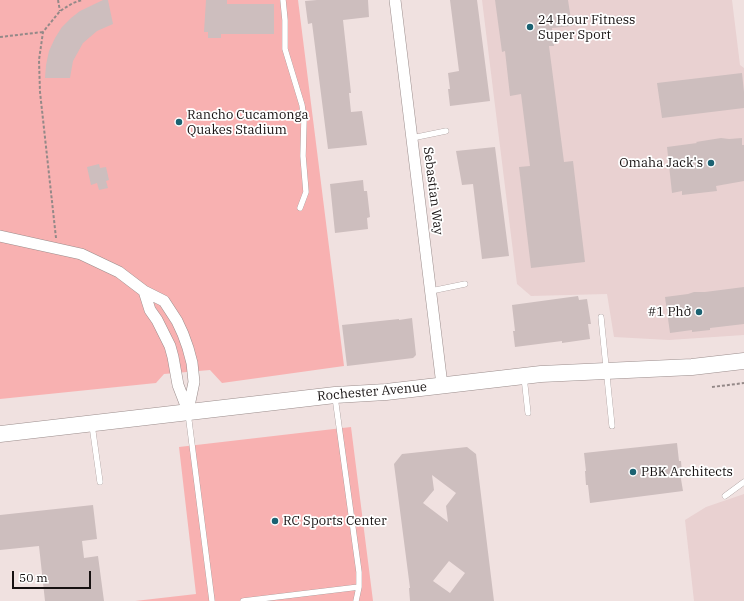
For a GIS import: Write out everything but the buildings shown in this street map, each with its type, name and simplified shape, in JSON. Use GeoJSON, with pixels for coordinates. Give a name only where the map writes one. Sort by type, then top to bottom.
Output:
{"type":"FeatureCollection","features":[{"type":"Feature","properties":{"kind":"main road","name":"Rochester Avenue"},"geometry":{"type":"LineString","coordinates":[[0,434],[188,411],[335,395],[386,392],[541,374],[692,367],[744,362]]}},
{"type":"Feature","properties":{"kind":"street","name":"Sebastian Way"},"geometry":{"type":"LineString","coordinates":[[395,0],[442,385]]}},
{"type":"Feature","properties":{"kind":"street"},"geometry":{"type":"LineString","coordinates":[[0,236],[81,254],[119,272],[144,291],[164,302],[177,321],[188,348],[194,382],[188,411]]}},
{"type":"Feature","properties":{"kind":"street"},"geometry":{"type":"LineString","coordinates":[[144,291],[150,310],[158,320],[170,346],[178,385],[188,411]]}},
{"type":"Feature","properties":{"kind":"lane"},"geometry":{"type":"LineString","coordinates":[[283,0],[285,49],[302,105],[304,120],[303,156],[306,192],[300,208]]}},
{"type":"Feature","properties":{"kind":"lane"},"geometry":{"type":"LineString","coordinates":[[412,138],[446,131]]}},
{"type":"Feature","properties":{"kind":"lane"},"geometry":{"type":"LineString","coordinates":[[431,291],[465,284]]}},
{"type":"Feature","properties":{"kind":"lane"},"geometry":{"type":"LineString","coordinates":[[601,316],[612,426]]}},
{"type":"Feature","properties":{"kind":"lane"},"geometry":{"type":"LineString","coordinates":[[524,376],[528,413]]}},
{"type":"Feature","properties":{"kind":"lane"},"geometry":{"type":"LineString","coordinates":[[335,395],[359,572],[356,601]]}},
{"type":"Feature","properties":{"kind":"lane"},"geometry":{"type":"LineString","coordinates":[[188,411],[212,601]]}},
{"type":"Feature","properties":{"kind":"lane"},"geometry":{"type":"LineString","coordinates":[[92,423],[100,482]]}},
{"type":"Feature","properties":{"kind":"lane"},"geometry":{"type":"LineString","coordinates":[[725,496],[744,482]]}},
{"type":"Feature","properties":{"kind":"lane"},"geometry":{"type":"LineString","coordinates":[[243,601],[358,587]]}},
{"type":"Feature","properties":{"kind":"path"},"geometry":{"type":"LineString","coordinates":[[58,0],[60,11]]}},
{"type":"Feature","properties":{"kind":"path"},"geometry":{"type":"LineString","coordinates":[[57,249],[40,92],[39,60],[42,32],[60,11],[73,3],[82,0]]}},
{"type":"Feature","properties":{"kind":"path"},"geometry":{"type":"LineString","coordinates":[[0,37],[42,32]]}},
{"type":"Feature","properties":{"kind":"path"},"geometry":{"type":"LineString","coordinates":[[712,387],[744,383]]}},
{"type":"Feature","properties":{"kind":"shaded area"},"geometry":{"type":"Polygon","coordinates":[[[0,0],[298,0],[344,366],[222,383],[210,370],[164,374],[156,383],[0,399],[0,0]]]}},
{"type":"Feature","properties":{"kind":"shaded area"},"geometry":{"type":"Polygon","coordinates":[[[482,0],[732,0],[740,65],[744,68],[744,335],[669,340],[614,337],[607,294],[531,296],[517,284],[482,0]]]}},
{"type":"Feature","properties":{"kind":"shaded area","name":"RC Sports Center"},"geometry":{"type":"Polygon","coordinates":[[[351,427],[373,601],[135,601],[196,594],[179,447],[351,427]]]}},
{"type":"Feature","properties":{"kind":"shaded area"},"geometry":{"type":"Polygon","coordinates":[[[744,494],[744,601],[694,601],[685,520],[706,507],[744,494]]]}},
{"type":"Feature","properties":{"kind":"place","name":"24 Hour Fitness Super Sport"},"geometry":{"type":"Point","coordinates":[530,27]}},
{"type":"Feature","properties":{"kind":"place","name":"Rancho Cucamonga Quakes Stadium"},"geometry":{"type":"Point","coordinates":[179,122]}},
{"type":"Feature","properties":{"kind":"place","name":"Omaha Jack's"},"geometry":{"type":"Point","coordinates":[711,163]}},
{"type":"Feature","properties":{"kind":"place","name":"#1 Phở"},"geometry":{"type":"Point","coordinates":[699,312]}},
{"type":"Feature","properties":{"kind":"place","name":"PBK Architects"},"geometry":{"type":"Point","coordinates":[633,472]}},
{"type":"Feature","properties":{"kind":"place","name":"RC Sports Center"},"geometry":{"type":"Point","coordinates":[275,521]}}]}
